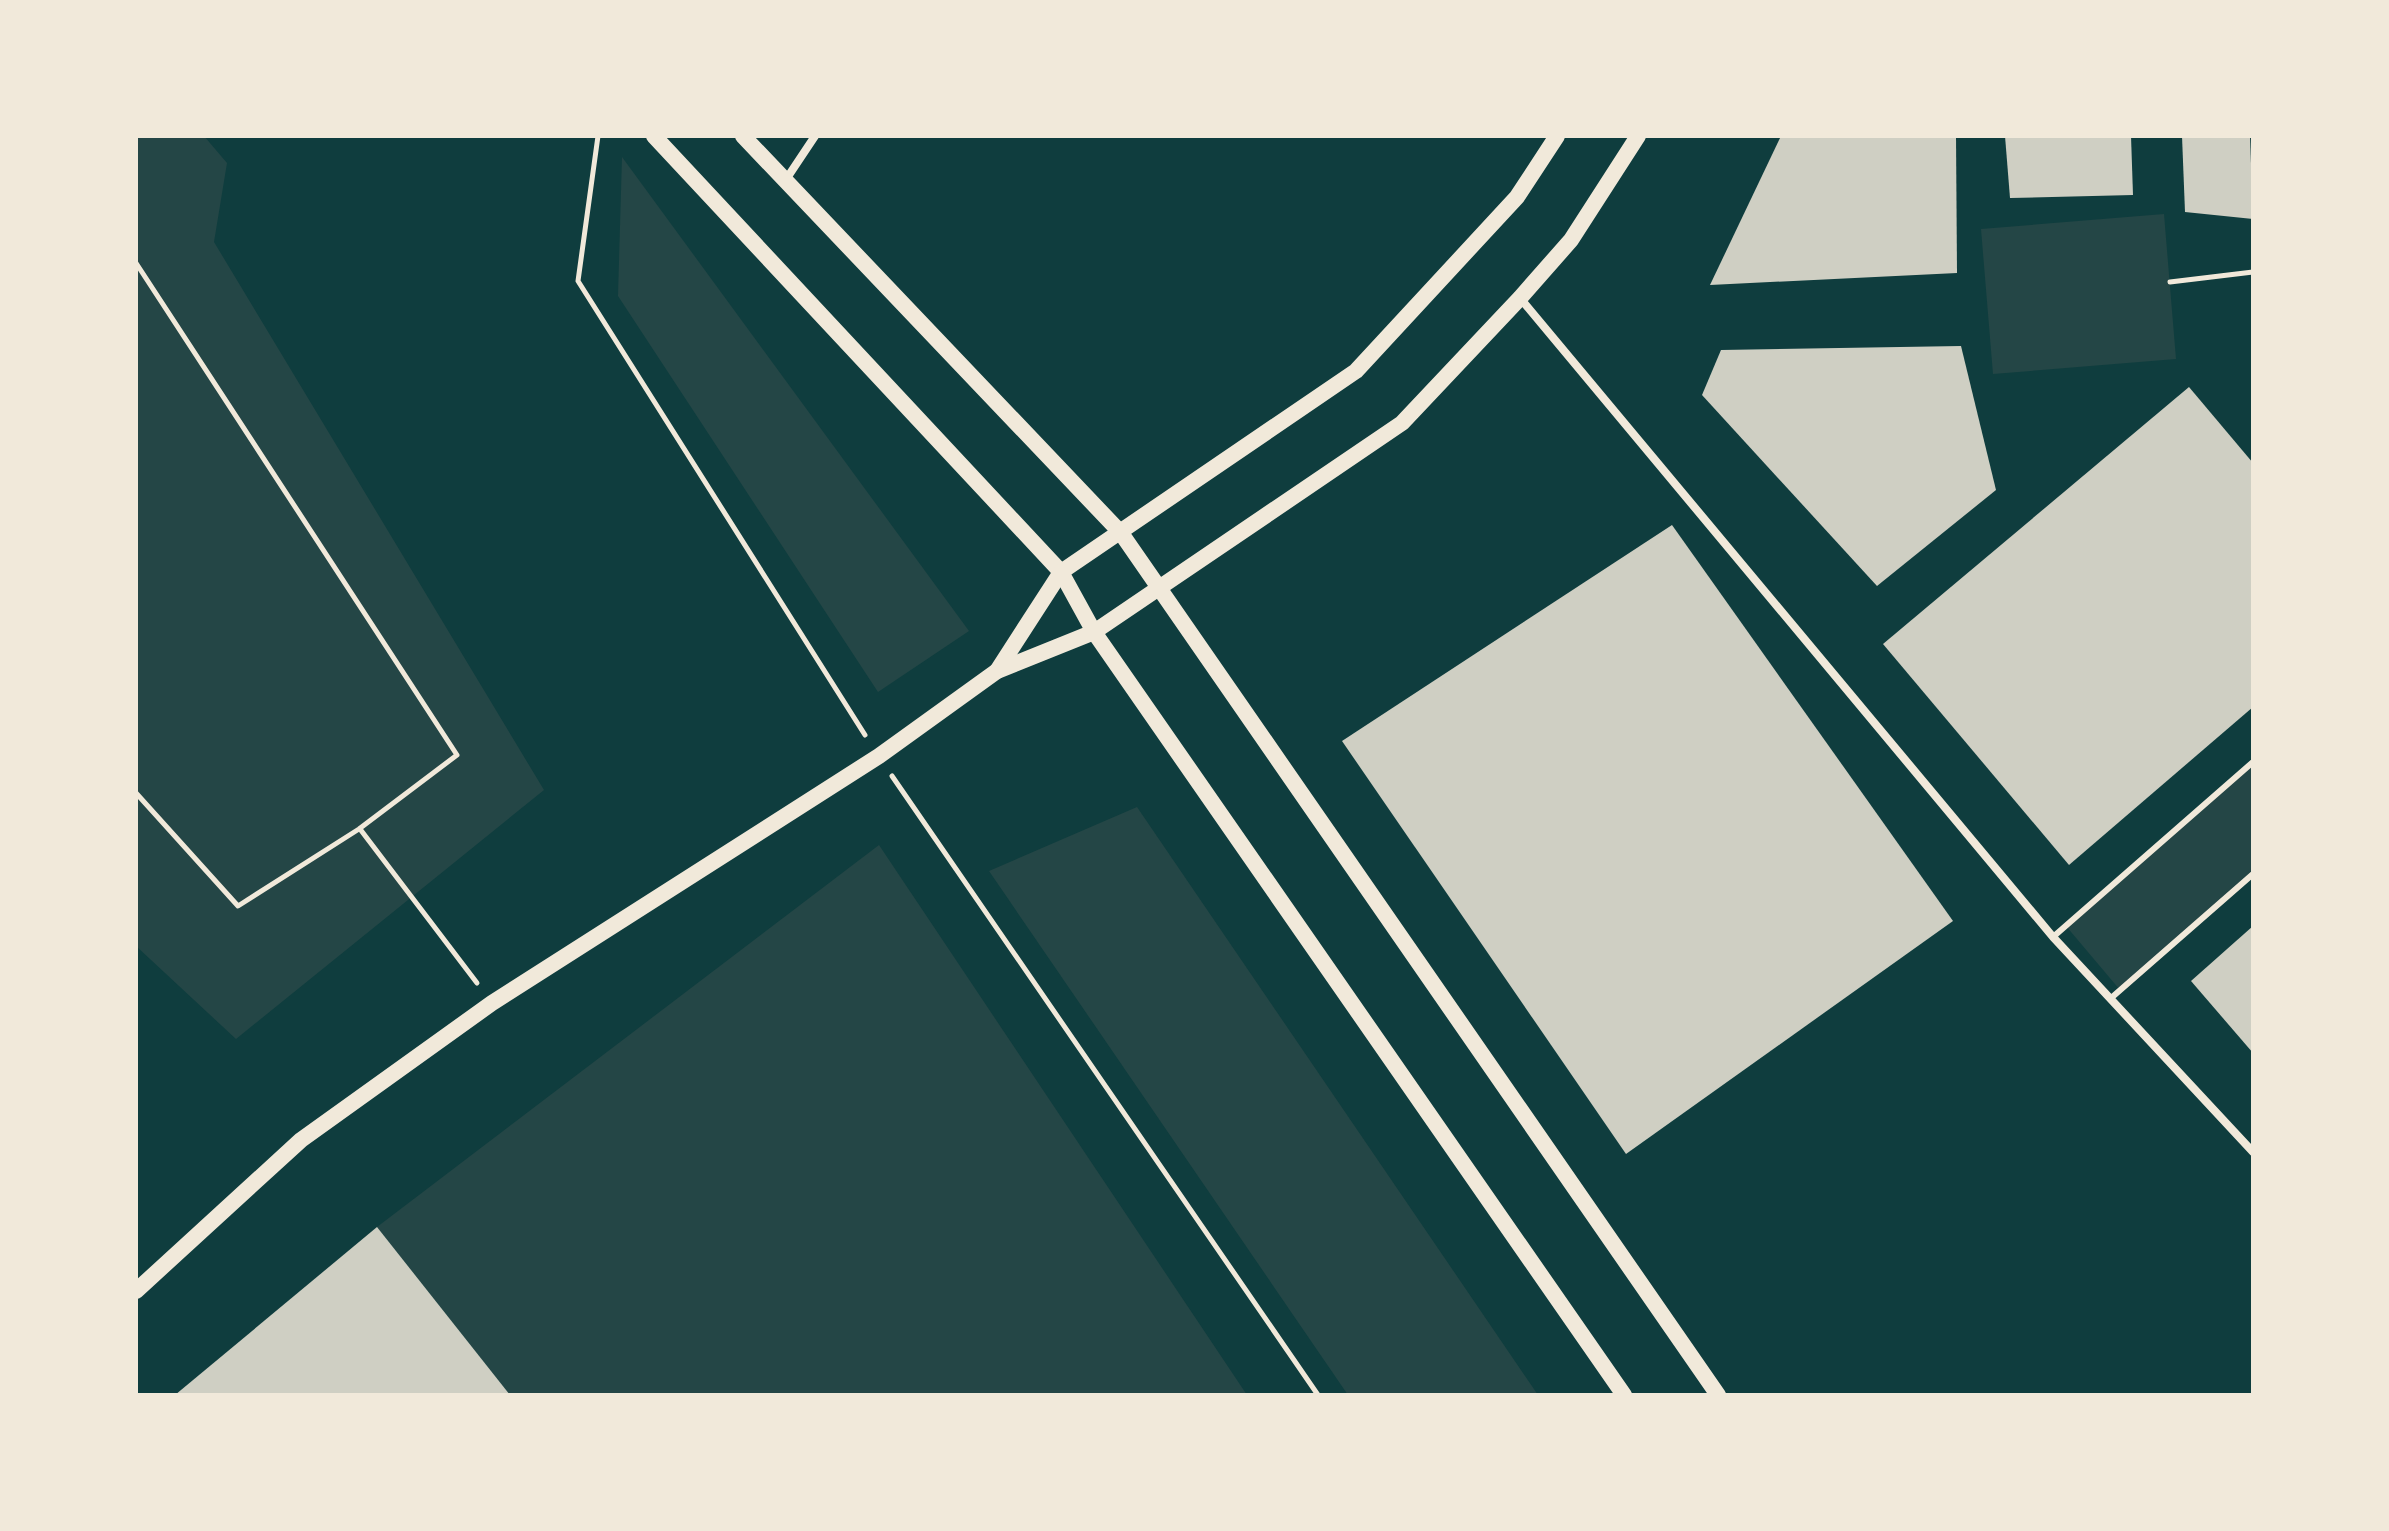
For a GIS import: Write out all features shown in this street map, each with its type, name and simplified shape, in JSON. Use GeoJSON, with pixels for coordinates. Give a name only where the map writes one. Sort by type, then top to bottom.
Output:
{"type":"FeatureCollection","features":[{"type":"Feature","properties":{"kind":"main road"},"geometry":{"type":"LineString","coordinates":[[654,136],[1061,572],[1094,632],[1624,1395]]}},
{"type":"Feature","properties":{"kind":"main road"},"geometry":{"type":"LineString","coordinates":[[743,136],[1121,533],[1718,1395]]}},
{"type":"Feature","properties":{"kind":"main road"},"geometry":{"type":"LineString","coordinates":[[997,671],[1061,572],[1356,371],[1517,197],[1557,136]]}},
{"type":"Feature","properties":{"kind":"main road"},"geometry":{"type":"LineString","coordinates":[[136,1291],[301,1140],[492,1003],[879,756],[997,671],[1094,632],[1402,423],[1571,240],[1638,136]]}},
{"type":"Feature","properties":{"kind":"street"},"geometry":{"type":"LineString","coordinates":[[785,181],[815,136]]}},
{"type":"Feature","properties":{"kind":"street"},"geometry":{"type":"LineString","coordinates":[[1520,298],[2053,937],[2253,1152]]}},
{"type":"Feature","properties":{"kind":"lane"},"geometry":{"type":"LineString","coordinates":[[2053,937],[2253,762]]}},
{"type":"Feature","properties":{"kind":"lane"},"geometry":{"type":"LineString","coordinates":[[2110,999],[2253,874]]}},
{"type":"Feature","properties":{"kind":"path"},"geometry":{"type":"LineString","coordinates":[[598,136],[578,281],[879,756],[1318,1395]]}},
{"type":"Feature","properties":{"kind":"path"},"geometry":{"type":"LineString","coordinates":[[136,263],[457,755],[359,829],[238,906],[136,793]]}},
{"type":"Feature","properties":{"kind":"path"},"geometry":{"type":"LineString","coordinates":[[2170,282],[2253,272]]}},
{"type":"Feature","properties":{"kind":"path"},"geometry":{"type":"LineString","coordinates":[[359,829],[492,1003]]}},
{"type":"Feature","properties":{"kind":"shaded area"},"geometry":{"type":"Polygon","coordinates":[[[136,136],[204,136],[227,163],[214,242],[544,790],[236,1039],[136,946],[136,136]]]}},
{"type":"Feature","properties":{"kind":"shaded area"},"geometry":{"type":"Polygon","coordinates":[[[622,157],[969,631],[878,692],[618,296],[622,157]]]}},
{"type":"Feature","properties":{"kind":"shaded area"},"geometry":{"type":"Polygon","coordinates":[[[2164,214],[2176,359],[1993,374],[1981,229],[2164,214]]]}},
{"type":"Feature","properties":{"kind":"shaded area"},"geometry":{"type":"Polygon","coordinates":[[[2253,762],[2253,873],[2120,990],[2066,926],[2253,762]]]}},
{"type":"Feature","properties":{"kind":"shaded area"},"geometry":{"type":"Polygon","coordinates":[[[1137,807],[1538,1395],[1348,1395],[989,871],[1137,807]]]}},
{"type":"Feature","properties":{"kind":"shaded area"},"geometry":{"type":"Polygon","coordinates":[[[879,845],[1247,1395],[510,1395],[377,1227],[879,845]]]}},
{"type":"Feature","properties":{"kind":"building"},"geometry":{"type":"Polygon","coordinates":[[[1781,136],[1956,136],[1957,273],[1710,285],[1781,136]]]}},
{"type":"Feature","properties":{"kind":"building"},"geometry":{"type":"Polygon","coordinates":[[[2005,136],[2131,136],[2133,195],[2010,198],[2005,136]]]}},
{"type":"Feature","properties":{"kind":"building"},"geometry":{"type":"Polygon","coordinates":[[[2182,136],[2250,136],[2253,219],[2185,212],[2182,136]]]}},
{"type":"Feature","properties":{"kind":"building"},"geometry":{"type":"Polygon","coordinates":[[[1961,346],[1996,490],[1877,586],[1702,395],[1721,350],[1961,346]]]}},
{"type":"Feature","properties":{"kind":"building"},"geometry":{"type":"Polygon","coordinates":[[[2189,387],[2253,463],[2253,707],[2069,865],[1883,644],[2189,387]]]}},
{"type":"Feature","properties":{"kind":"building"},"geometry":{"type":"Polygon","coordinates":[[[1672,525],[1953,921],[1626,1154],[1342,741],[1672,525]]]}},
{"type":"Feature","properties":{"kind":"building"},"geometry":{"type":"Polygon","coordinates":[[[2253,926],[2253,1053],[2191,981],[2253,926]]]}},
{"type":"Feature","properties":{"kind":"building"},"geometry":{"type":"Polygon","coordinates":[[[377,1227],[510,1395],[175,1395],[377,1227]]]}}]}
